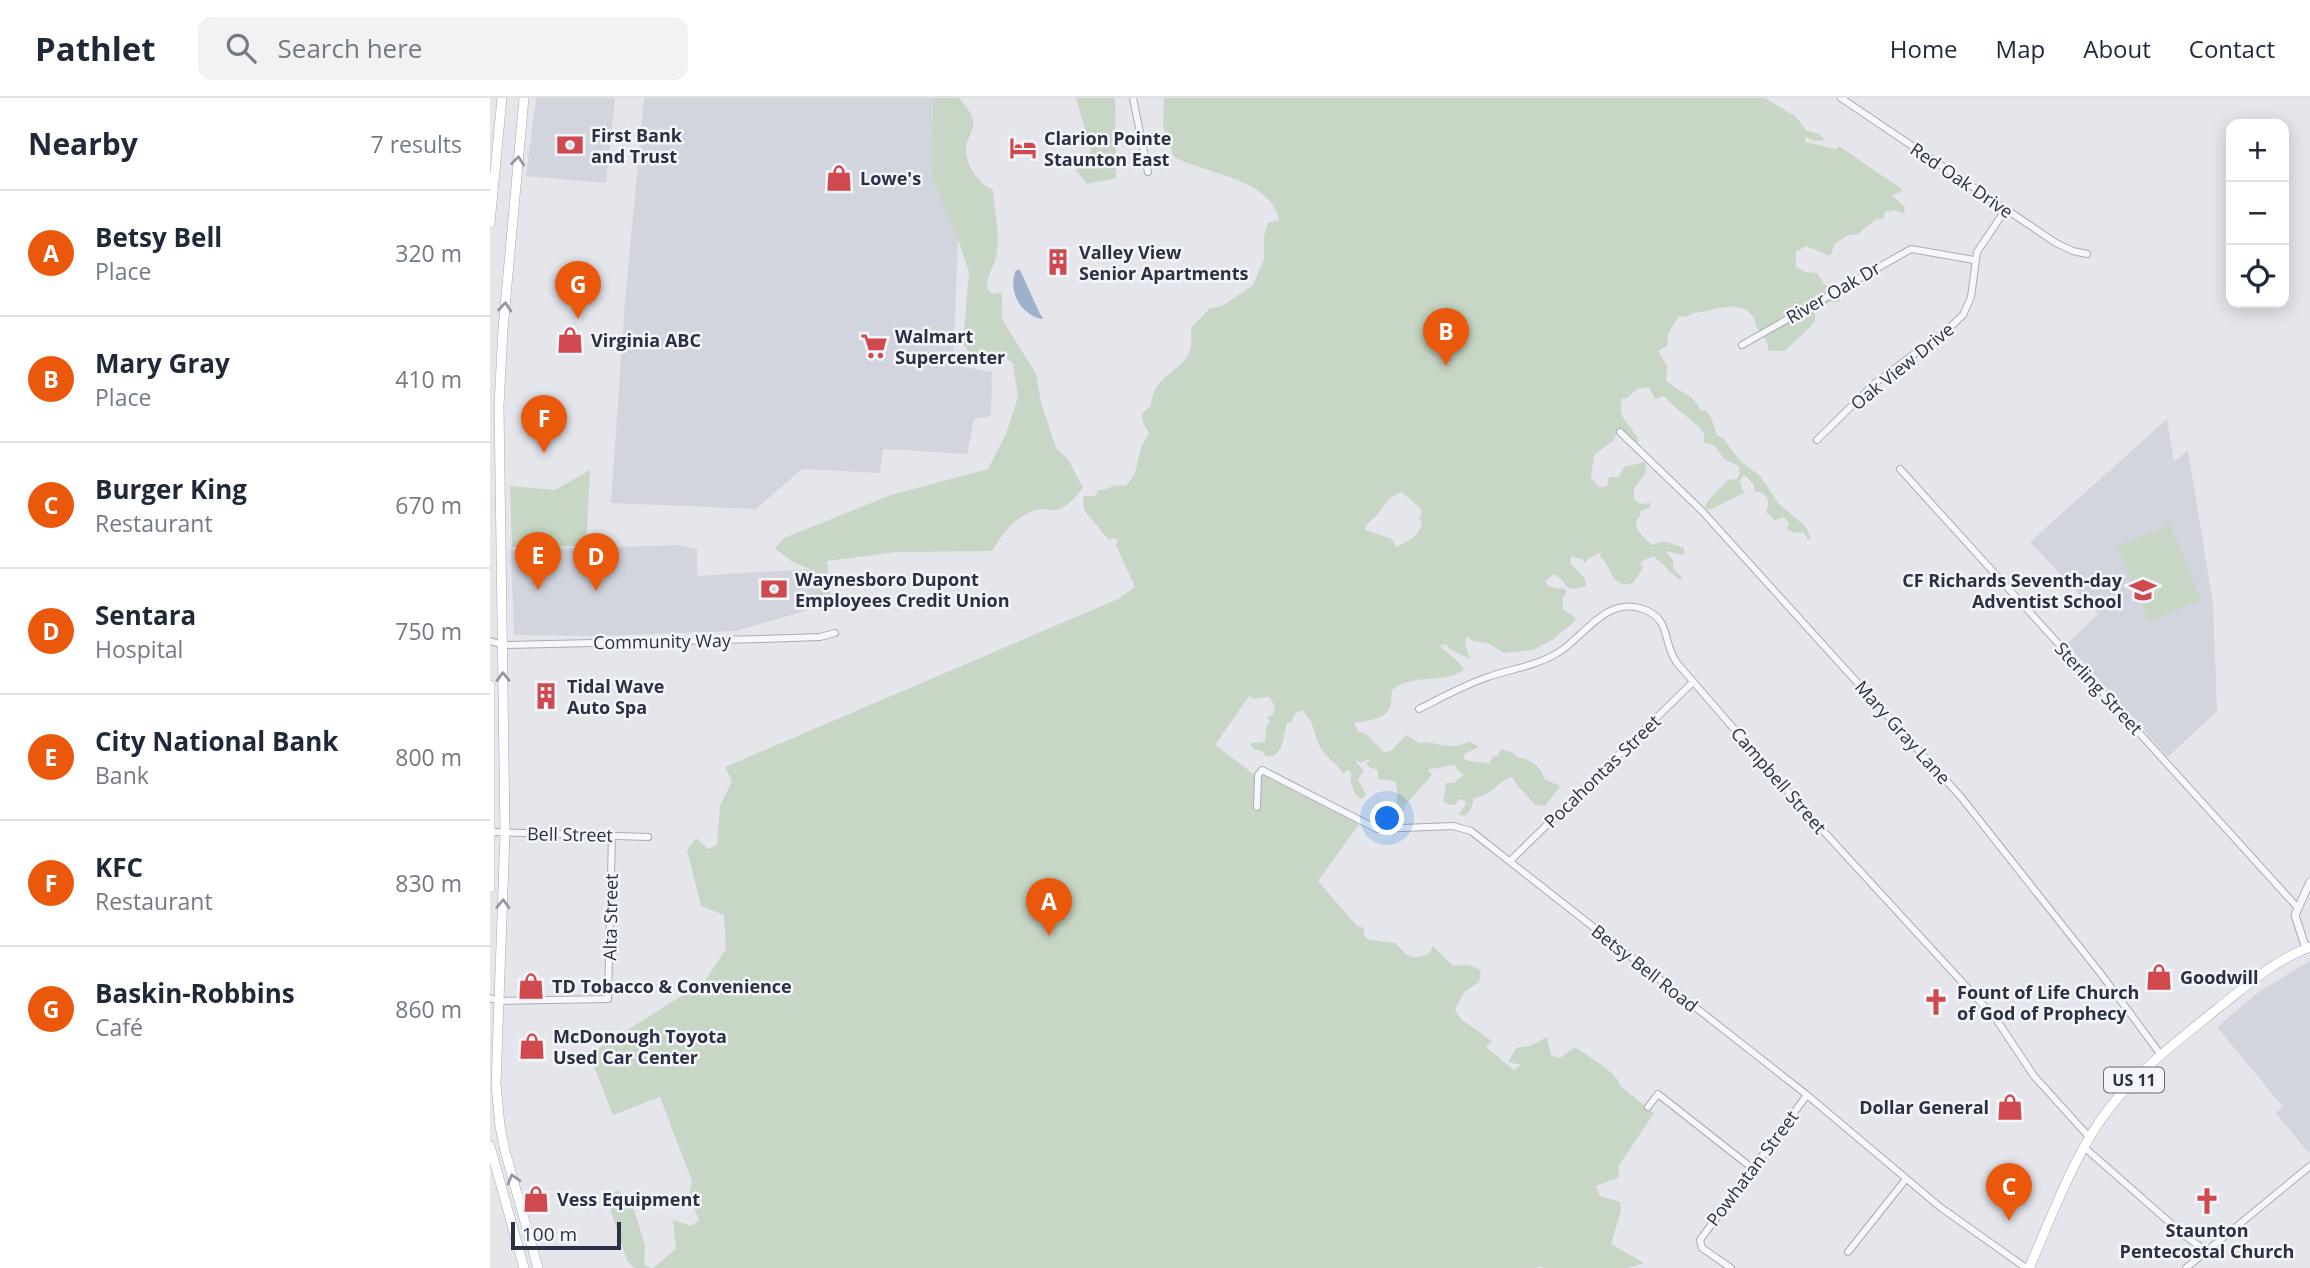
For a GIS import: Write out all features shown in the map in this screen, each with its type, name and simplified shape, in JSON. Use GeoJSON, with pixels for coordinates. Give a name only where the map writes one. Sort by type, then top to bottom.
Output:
{"type":"FeatureCollection","features":[{"type":"Feature","properties":{"kind":"main road"},"geometry":{"type":"LineString","coordinates":[[490,223],[502,98]]}},
{"type":"Feature","properties":{"kind":"main road"},"geometry":{"type":"LineString","coordinates":[[524,98],[503,329],[499,405],[505,833],[494,999],[500,1126],[538,1268]]}},
{"type":"Feature","properties":{"kind":"main road"},"geometry":{"type":"LineString","coordinates":[[490,685],[490,888]]}},
{"type":"Feature","properties":{"kind":"main road","name":"US 11"},"geometry":{"type":"LineString","coordinates":[[2027,1268],[2085,1147],[2119,1096],[2161,1055],[2252,978],[2290,954],[2308,948]]}},
{"type":"Feature","properties":{"kind":"main road"},"geometry":{"type":"LineString","coordinates":[[490,1146],[524,1268]]}},
{"type":"Feature","properties":{"kind":"street"},"geometry":{"type":"LineString","coordinates":[[1133,98],[1148,172]]}},
{"type":"Feature","properties":{"kind":"street","name":"Red Oak Drive"},"geometry":{"type":"LineString","coordinates":[[1841,98],[2056,243],[2087,254]]}},
{"type":"Feature","properties":{"kind":"street","name":"Oak View Drive"},"geometry":{"type":"LineString","coordinates":[[1817,440],[1875,383],[1963,315],[1971,297],[1975,260],[1981,245],[2006,209]]}},
{"type":"Feature","properties":{"kind":"street","name":"River Oak Dr"},"geometry":{"type":"LineString","coordinates":[[1742,345],[1911,249],[1975,260]]}},
{"type":"Feature","properties":{"kind":"street","name":"Mary Gray Lane"},"geometry":{"type":"LineString","coordinates":[[1620,432],[1702,511],[1961,797],[2101,974],[2161,1055]]}},
{"type":"Feature","properties":{"kind":"street","name":"Sterling Street"},"geometry":{"type":"LineString","coordinates":[[1900,469],[2297,907]]}},
{"type":"Feature","properties":{"kind":"street","name":"Campbell Street"},"geometry":{"type":"LineString","coordinates":[[1419,709],[1488,677],[1551,656],[1578,639],[1614,608],[1642,608],[1658,618],[1667,632],[1673,658],[1804,810],[1996,1019],[2034,1076],[2090,1138]]}},
{"type":"Feature","properties":{"kind":"street","name":"Community Way"},"geometry":{"type":"LineString","coordinates":[[490,640],[503,645],[820,637],[835,633]]}},
{"type":"Feature","properties":{"kind":"street","name":"Pocahontas Street"},"geometry":{"type":"LineString","coordinates":[[1510,861],[1693,681]]}},
{"type":"Feature","properties":{"kind":"street","name":"Betsy Bell Road"},"geometry":{"type":"LineString","coordinates":[[1257,807],[1258,775],[1262,770],[1266,770],[1377,830],[1453,826],[1471,831],[1807,1095],[1906,1179],[2027,1268]]}},
{"type":"Feature","properties":{"kind":"street","name":"Bell Street"},"geometry":{"type":"LineString","coordinates":[[492,832],[648,837]]}},
{"type":"Feature","properties":{"kind":"street","name":"Alta Street"},"geometry":{"type":"LineString","coordinates":[[494,999],[608,999],[612,835]]}},
{"type":"Feature","properties":{"kind":"street"},"geometry":{"type":"LineString","coordinates":[[2308,948],[2295,921],[2297,907],[2310,882]]}},
{"type":"Feature","properties":{"kind":"street"},"geometry":{"type":"LineString","coordinates":[[1648,1107],[1658,1094],[1752,1168]]}},
{"type":"Feature","properties":{"kind":"street","name":"Powhatan Street"},"geometry":{"type":"LineString","coordinates":[[1731,1268],[1702,1248],[1699,1242],[1807,1095]]}},
{"type":"Feature","properties":{"kind":"street"},"geometry":{"type":"LineString","coordinates":[[2085,1147],[2184,1235],[2206,1251]]}},
{"type":"Feature","properties":{"kind":"street"},"geometry":{"type":"LineString","coordinates":[[2186,1268],[2310,1166]]}},
{"type":"Feature","properties":{"kind":"street"},"geometry":{"type":"LineString","coordinates":[[1848,1252],[1906,1179]]}},
{"type":"Feature","properties":{"kind":"shaded area"},"geometry":{"type":"Polygon","coordinates":[[[536,98],[615,98],[606,183],[526,176],[536,98]]]}},
{"type":"Feature","properties":{"kind":"shaded area"},"geometry":{"type":"Polygon","coordinates":[[[644,98],[933,98],[931,177],[958,239],[953,365],[992,372],[991,416],[974,419],[967,454],[883,449],[880,473],[802,469],[756,509],[611,503],[625,302],[644,98]]]}},
{"type":"Feature","properties":{"kind":"shaded area","name":"CF Richards Seventh-day Adventist School"},"geometry":{"type":"Polygon","coordinates":[[[2167,419],[2174,462],[2188,450],[2213,604],[2217,711],[2168,757],[2067,644],[2098,614],[2030,542],[2167,419]]]}},
{"type":"Feature","properties":{"kind":"shaded area"},"geometry":{"type":"Polygon","coordinates":[[[677,545],[697,549],[697,576],[810,569],[818,607],[736,631],[601,636],[514,635],[511,550],[677,545]]]}},
{"type":"Feature","properties":{"kind":"shaded area"},"geometry":{"type":"Polygon","coordinates":[[[2310,961],[2308,1152],[2276,1113],[2283,1107],[2217,1027],[2260,991],[2310,961]]]}},
{"type":"Feature","properties":{"kind":"green space"},"geometry":{"type":"Polygon","coordinates":[[[933,98],[959,98],[971,114],[973,126],[966,146],[967,156],[978,179],[993,190],[997,224],[995,262],[987,289],[992,294],[1001,293],[1002,319],[1036,374],[1041,403],[1056,448],[1068,459],[1083,488],[1062,508],[1038,509],[1022,516],[1005,532],[992,551],[896,552],[827,561],[831,602],[824,615],[818,607],[810,569],[791,561],[775,548],[784,538],[891,495],[988,469],[1006,434],[1018,397],[1013,363],[1003,356],[975,361],[963,344],[969,272],[931,177],[933,98]]]}},
{"type":"Feature","properties":{"kind":"green space"},"geometry":{"type":"Polygon","coordinates":[[[1076,98],[1115,98],[1116,178],[1087,184],[1075,169],[1091,151],[1076,98]]]}},
{"type":"Feature","properties":{"kind":"green space"},"geometry":{"type":"Polygon","coordinates":[[[1164,98],[1765,98],[1796,117],[1806,130],[1826,140],[1814,141],[1805,136],[1805,142],[1836,149],[1839,146],[1903,190],[1892,196],[1905,207],[1904,214],[1894,210],[1885,212],[1883,219],[1876,219],[1858,234],[1846,236],[1835,244],[1830,256],[1806,246],[1796,252],[1796,267],[1805,272],[1817,273],[1824,284],[1839,292],[1840,302],[1829,302],[1815,313],[1815,322],[1785,351],[1769,351],[1749,312],[1732,306],[1694,313],[1687,317],[1679,316],[1668,334],[1667,346],[1658,351],[1667,366],[1666,380],[1693,399],[1700,410],[1710,415],[1717,435],[1724,439],[1739,460],[1760,476],[1779,504],[1806,527],[1811,539],[1803,532],[1795,533],[1786,529],[1789,523],[1784,517],[1775,520],[1766,512],[1767,498],[1754,491],[1754,485],[1746,476],[1742,476],[1740,482],[1744,493],[1709,510],[1705,507],[1728,480],[1737,479],[1739,466],[1724,459],[1715,446],[1704,442],[1704,433],[1664,396],[1655,399],[1649,387],[1637,389],[1626,399],[1622,398],[1621,412],[1639,441],[1635,442],[1618,430],[1614,440],[1594,455],[1591,478],[1599,487],[1607,486],[1609,477],[1619,477],[1624,467],[1645,462],[1646,472],[1634,489],[1634,499],[1640,504],[1651,503],[1649,508],[1640,511],[1636,521],[1637,528],[1652,545],[1663,541],[1684,548],[1684,555],[1666,551],[1673,561],[1673,568],[1682,578],[1680,580],[1653,556],[1640,562],[1643,568],[1633,583],[1620,583],[1600,557],[1601,552],[1585,563],[1582,559],[1571,556],[1570,563],[1585,579],[1586,586],[1573,589],[1567,587],[1554,574],[1545,581],[1548,586],[1563,588],[1567,592],[1563,597],[1563,609],[1576,618],[1552,640],[1533,650],[1504,653],[1488,643],[1473,641],[1467,636],[1465,644],[1470,659],[1442,644],[1440,646],[1464,670],[1446,677],[1410,681],[1401,685],[1392,690],[1391,705],[1383,716],[1354,723],[1358,731],[1366,734],[1384,752],[1391,751],[1406,735],[1419,743],[1445,746],[1471,742],[1479,747],[1464,754],[1464,759],[1470,761],[1489,764],[1501,749],[1513,753],[1535,764],[1544,779],[1560,786],[1545,806],[1535,805],[1512,777],[1480,797],[1473,798],[1468,813],[1464,816],[1459,814],[1466,804],[1465,801],[1459,799],[1455,805],[1450,805],[1443,801],[1446,783],[1454,783],[1464,775],[1452,765],[1428,769],[1432,775],[1406,804],[1401,818],[1396,821],[1392,818],[1397,796],[1395,781],[1378,779],[1378,770],[1366,763],[1369,759],[1360,763],[1357,760],[1356,763],[1364,770],[1358,779],[1366,795],[1362,799],[1355,794],[1351,772],[1348,770],[1343,774],[1323,751],[1310,721],[1302,710],[1287,723],[1281,748],[1274,756],[1266,756],[1262,751],[1253,749],[1250,743],[1265,742],[1266,727],[1270,722],[1267,717],[1273,714],[1275,706],[1269,697],[1254,699],[1249,696],[1215,745],[1256,776],[1265,776],[1359,824],[1318,881],[1357,926],[1364,928],[1364,935],[1369,940],[1395,943],[1406,954],[1415,958],[1429,954],[1433,946],[1453,966],[1471,966],[1481,971],[1479,982],[1464,992],[1455,1010],[1461,1019],[1492,1041],[1486,1047],[1514,1070],[1521,1065],[1508,1062],[1516,1048],[1530,1046],[1547,1037],[1551,1055],[1560,1058],[1575,1047],[1609,1070],[1621,1087],[1654,1113],[1618,1167],[1619,1177],[1596,1186],[1600,1196],[1620,1202],[1621,1211],[1611,1244],[1644,1263],[1628,1268],[653,1268],[676,1249],[673,1220],[691,1226],[699,1220],[689,1196],[692,1181],[660,1097],[613,1115],[589,1054],[704,982],[726,949],[724,915],[701,906],[687,850],[696,838],[708,849],[717,845],[720,806],[732,781],[725,767],[1118,599],[1135,587],[1116,545],[1118,540],[1109,540],[1084,510],[1083,496],[1095,496],[1098,490],[1125,486],[1132,478],[1149,433],[1142,414],[1151,405],[1158,385],[1189,354],[1191,328],[1209,309],[1222,306],[1253,285],[1264,259],[1264,236],[1268,223],[1279,220],[1264,195],[1250,186],[1174,157],[1163,127],[1164,98]],[[1402,492],[1392,496],[1365,530],[1392,539],[1396,547],[1416,535],[1422,522],[1419,519],[1422,514],[1420,508],[1402,492]]]}},
{"type":"Feature","properties":{"kind":"green space"},"geometry":{"type":"Polygon","coordinates":[[[590,470],[586,546],[512,547],[510,486],[555,490],[590,470]]]}},
{"type":"Feature","properties":{"kind":"green space"},"geometry":{"type":"Polygon","coordinates":[[[2170,525],[2201,600],[2149,622],[2117,546],[2170,525]]]}},
{"type":"Feature","properties":{"kind":"green space"},"geometry":{"type":"Polygon","coordinates":[[[617,1190],[631,1199],[645,1246],[644,1265],[652,1268],[635,1268],[627,1261],[607,1199],[617,1190]]]}},
{"type":"Feature","properties":{"kind":"water"},"geometry":{"type":"Polygon","coordinates":[[[1016,270],[1020,270],[1042,319],[1028,313],[1018,301],[1013,286],[1016,270]]]}},
{"type":"Feature","properties":{"kind":"place","name":"First Bank and Trust"},"geometry":{"type":"Point","coordinates":[570,145]}},
{"type":"Feature","properties":{"kind":"place","name":"Clarion Pointe Staunton East"},"geometry":{"type":"Point","coordinates":[1023,148]}},
{"type":"Feature","properties":{"kind":"place","name":"Lowe's"},"geometry":{"type":"Point","coordinates":[839,178]}},
{"type":"Feature","properties":{"kind":"place","name":"Valley View Senior Apartments"},"geometry":{"type":"Point","coordinates":[1058,262]}},
{"type":"Feature","properties":{"kind":"place","name":"Baskin-Robbins"},"geometry":{"type":"Point","coordinates":[578,319]}},
{"type":"Feature","properties":{"kind":"place","name":"Virginia ABC"},"geometry":{"type":"Point","coordinates":[570,340]}},
{"type":"Feature","properties":{"kind":"place","name":"Walmart Supercenter"},"geometry":{"type":"Point","coordinates":[874,346]}},
{"type":"Feature","properties":{"kind":"place","name":"Mary Gray"},"geometry":{"type":"Point","coordinates":[1446,366]}},
{"type":"Feature","properties":{"kind":"place","name":"KFC"},"geometry":{"type":"Point","coordinates":[544,453]}},
{"type":"Feature","properties":{"kind":"place","name":"Waynesboro Dupont Employees Credit Union"},"geometry":{"type":"Point","coordinates":[774,589]}},
{"type":"Feature","properties":{"kind":"place","name":"City National Bank"},"geometry":{"type":"Point","coordinates":[538,590]}},
{"type":"Feature","properties":{"kind":"place","name":"CF Richards Seventh-day Adventist School"},"geometry":{"type":"Point","coordinates":[2143,590]}},
{"type":"Feature","properties":{"kind":"place","name":"Sentara"},"geometry":{"type":"Point","coordinates":[596,591]}},
{"type":"Feature","properties":{"kind":"place","name":"Tidal Wave Auto Spa"},"geometry":{"type":"Point","coordinates":[546,696]}},
{"type":"Feature","properties":{"kind":"place","name":"Betsy Bell"},"geometry":{"type":"Point","coordinates":[1049,936]}},
{"type":"Feature","properties":{"kind":"place","name":"Goodwill"},"geometry":{"type":"Point","coordinates":[2159,977]}},
{"type":"Feature","properties":{"kind":"place","name":"TD Tobacco & Convenience"},"geometry":{"type":"Point","coordinates":[531,986]}},
{"type":"Feature","properties":{"kind":"place","name":"Fount of Life Church of God of Prophecy"},"geometry":{"type":"Point","coordinates":[1936,1002]}},
{"type":"Feature","properties":{"kind":"place","name":"McDonough Toyota Used Car Center"},"geometry":{"type":"Point","coordinates":[532,1046]}},
{"type":"Feature","properties":{"kind":"place","name":"Dollar General"},"geometry":{"type":"Point","coordinates":[2010,1107]}},
{"type":"Feature","properties":{"kind":"place","name":"Vess Equipment"},"geometry":{"type":"Point","coordinates":[536,1199]}},
{"type":"Feature","properties":{"kind":"place","name":"Staunton Pentecostal Church"},"geometry":{"type":"Point","coordinates":[2207,1201]}},
{"type":"Feature","properties":{"kind":"place","name":"Burger King"},"geometry":{"type":"Point","coordinates":[2009,1221]}}]}
